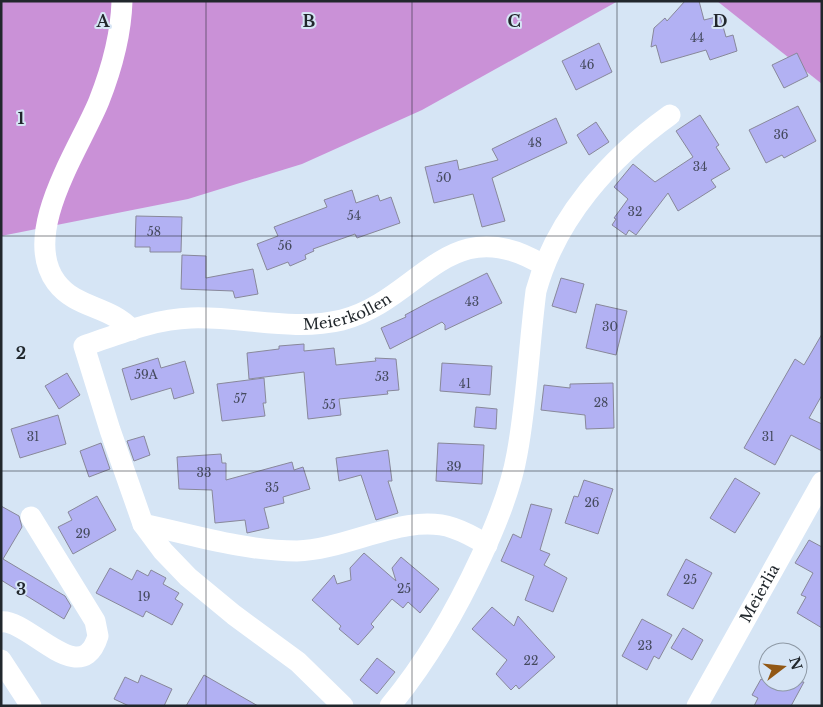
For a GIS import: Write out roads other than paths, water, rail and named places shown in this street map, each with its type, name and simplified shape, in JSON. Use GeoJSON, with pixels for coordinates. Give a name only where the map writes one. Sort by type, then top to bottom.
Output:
{"type":"FeatureCollection","features":[{"type":"Feature","properties":{"kind":"street"},"geometry":{"type":"LineString","coordinates":[[122,1],[121,26],[114,57],[86,130],[57,188],[48,213],[44,239],[48,261],[55,280],[66,293],[84,304],[110,312],[123,320],[132,330]]}},
{"type":"Feature","properties":{"kind":"street"},"geometry":{"type":"LineString","coordinates":[[390,706],[428,657],[451,621],[486,545],[506,495],[517,456],[536,291],[543,265],[580,203],[597,181],[646,132],[670,115]]}},
{"type":"Feature","properties":{"kind":"street","name":"Meierkollen"},"geometry":{"type":"LineString","coordinates":[[144,524],[108,425],[84,346],[164,320],[228,318],[293,324],[342,320],[379,303],[433,264],[469,249],[497,248],[513,250],[543,265]]}},
{"type":"Feature","properties":{"kind":"street","name":"Meierlia"},"geometry":{"type":"LineString","coordinates":[[697,706],[822,482]]}},
{"type":"Feature","properties":{"kind":"street"},"geometry":{"type":"LineString","coordinates":[[1,622],[18,625],[59,654],[75,656],[85,654],[92,648],[98,636],[95,621],[31,517]]}},
{"type":"Feature","properties":{"kind":"street"},"geometry":{"type":"LineString","coordinates":[[144,524],[263,549],[314,550],[348,543],[392,529],[432,524],[451,527],[486,545]]}},
{"type":"Feature","properties":{"kind":"street"},"geometry":{"type":"LineString","coordinates":[[144,524],[163,551],[188,577],[234,615],[298,662],[343,706]]}},
{"type":"Feature","properties":{"kind":"street"},"geometry":{"type":"LineString","coordinates":[[1,660],[31,706]]}}]}
